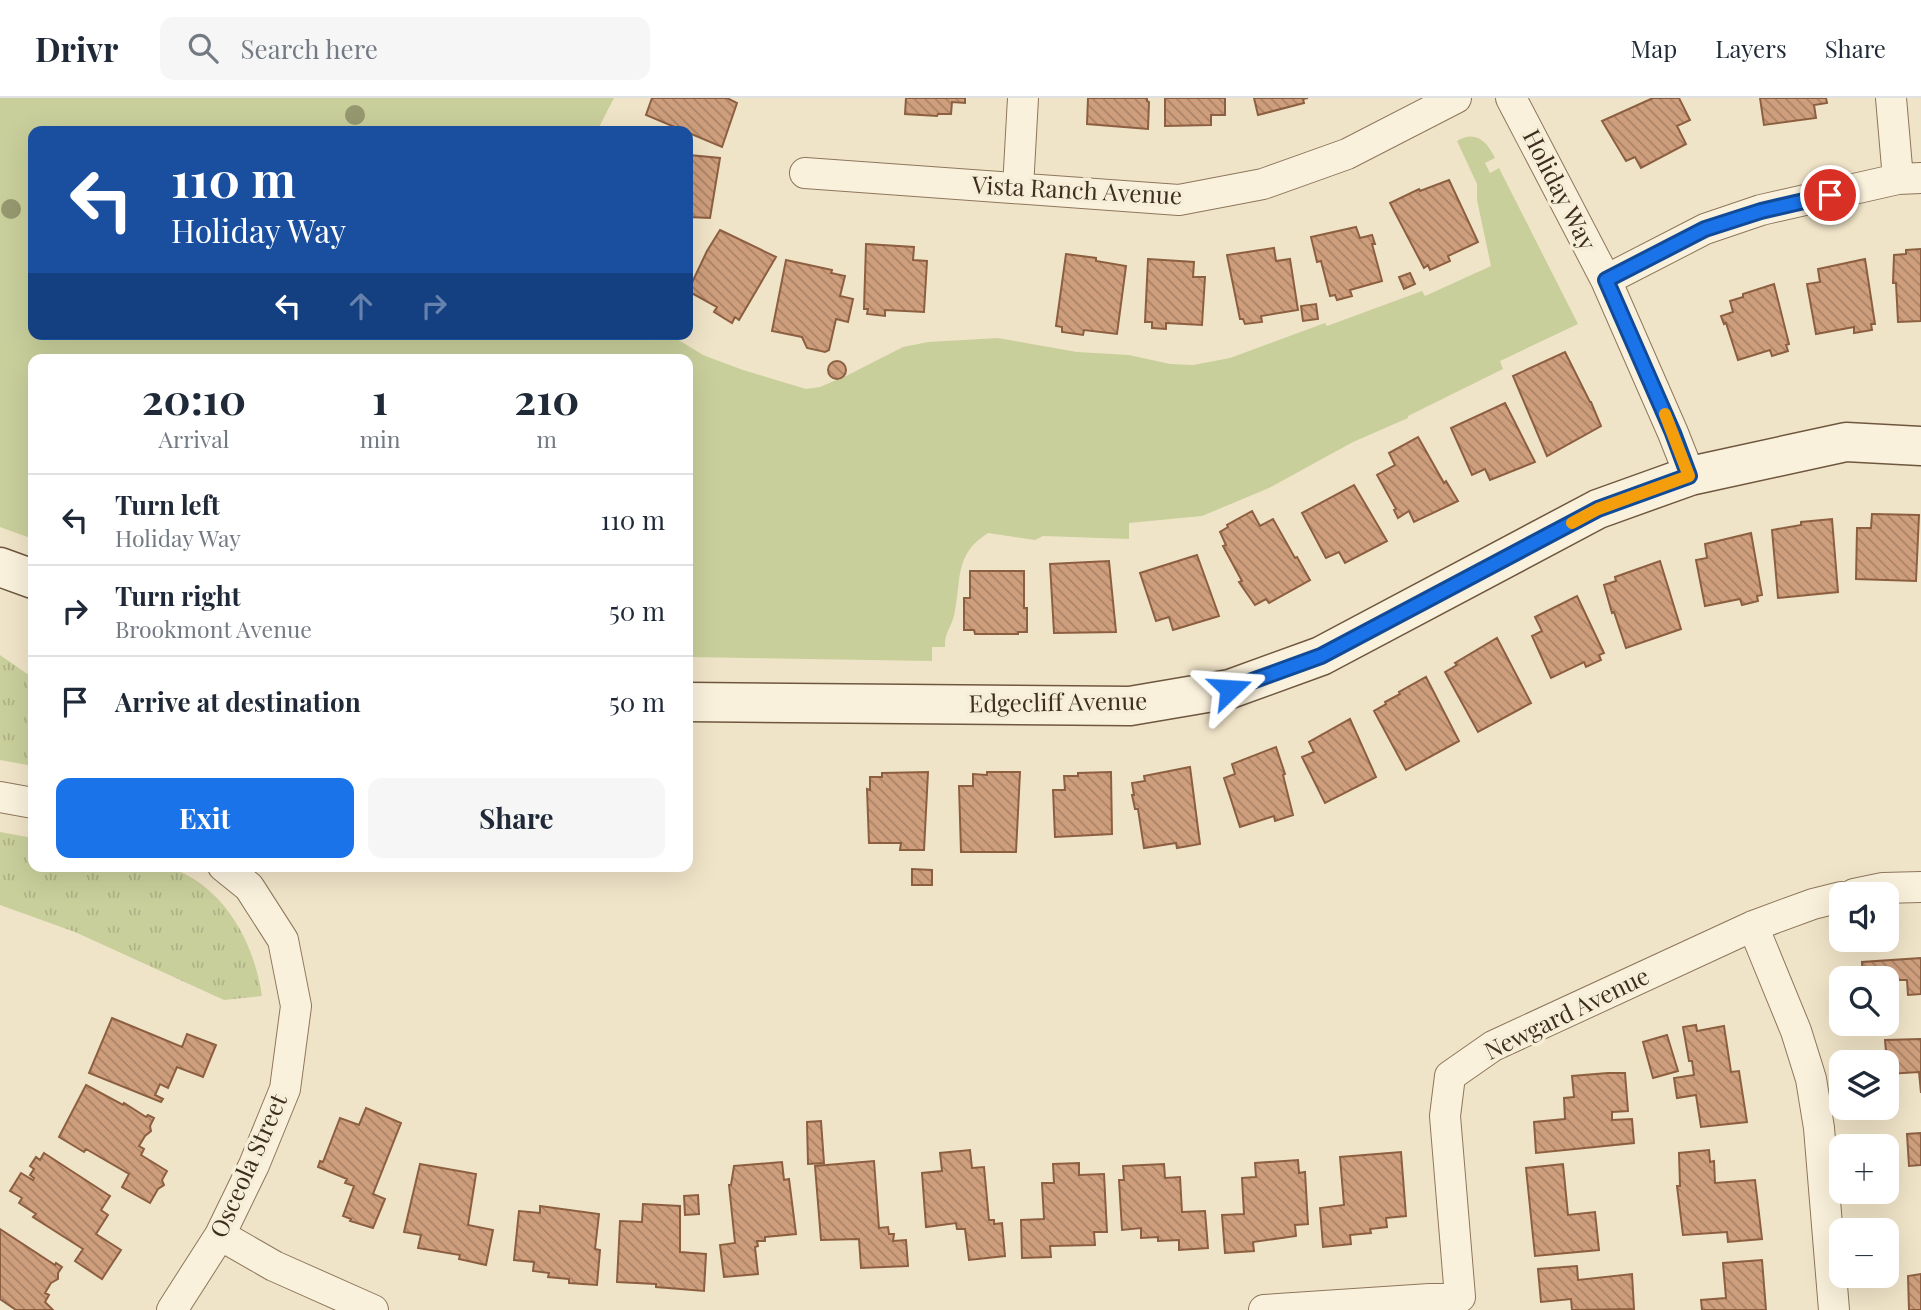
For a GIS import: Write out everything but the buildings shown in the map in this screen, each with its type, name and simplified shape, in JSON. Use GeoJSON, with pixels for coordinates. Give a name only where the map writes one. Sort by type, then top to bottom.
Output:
{"type":"FeatureCollection","features":[{"type":"Feature","properties":{"kind":"street"},"geometry":{"type":"LineString","coordinates":[[1018,188],[1023,98]]}},
{"type":"Feature","properties":{"kind":"street","name":"Vista Ranch Avenue"},"geometry":{"type":"LineString","coordinates":[[805,173],[1179,200],[1263,184],[1347,154],[1456,98]]}},
{"type":"Feature","properties":{"kind":"street","name":"Holiday Way"},"geometry":{"type":"LineString","coordinates":[[1511,98],[1606,280],[1689,476]]}},
{"type":"Feature","properties":{"kind":"street"},"geometry":{"type":"LineString","coordinates":[[1606,280],[1705,229],[1761,211],[1910,178],[1891,98]]}},
{"type":"Feature","properties":{"kind":"street","name":"Edgecliff Avenue"},"geometry":{"type":"LineString","coordinates":[[693,702],[1130,706],[1230,689],[1321,656],[1598,509],[1689,476],[1846,442],[1921,446]]}},
{"type":"Feature","properties":{"kind":"street"},"geometry":{"type":"LineString","coordinates":[[0,567],[28,577]]}},
{"type":"Feature","properties":{"kind":"street"},"geometry":{"type":"LineString","coordinates":[[0,797],[28,802]]}},
{"type":"Feature","properties":{"kind":"street","name":"Osceola Street"},"geometry":{"type":"LineString","coordinates":[[172,1310],[220,1235],[254,1165],[285,1089],[296,1006],[284,940],[248,887],[230,872]]}},
{"type":"Feature","properties":{"kind":"street"},"geometry":{"type":"LineString","coordinates":[[1899,888],[1921,887]]}},
{"type":"Feature","properties":{"kind":"street","name":"Newgard Avenue"},"geometry":{"type":"LineString","coordinates":[[1264,1310],[1461,1303],[1445,1116],[1450,1076],[1493,1046],[1753,926],[1829,900]]}},
{"type":"Feature","properties":{"kind":"street"},"geometry":{"type":"LineString","coordinates":[[1753,926],[1796,1031],[1811,1079],[1819,1128],[1834,1310]]}},
{"type":"Feature","properties":{"kind":"street"},"geometry":{"type":"LineString","coordinates":[[220,1235],[274,1266],[373,1310]]}},
{"type":"Feature","properties":{"kind":"green space"},"geometry":{"type":"Polygon","coordinates":[[[0,98],[614,98],[600,126],[28,126],[28,340],[679,340],[703,355],[806,389],[820,387],[848,375],[903,347],[928,342],[998,338],[1077,352],[1129,355],[1170,364],[1193,365],[1230,358],[1422,291],[1425,296],[1491,266],[1477,200],[1477,184],[1457,141],[1469,137],[1480,139],[1492,152],[1495,158],[1485,163],[1490,173],[1499,168],[1578,324],[1500,361],[1503,369],[1408,418],[1353,442],[1269,488],[1202,516],[1129,523],[1129,539],[1043,536],[1035,540],[988,533],[969,550],[964,560],[954,616],[945,647],[932,647],[932,661],[693,657],[693,354],[28,354],[28,537],[0,527],[0,98]]]}},
{"type":"Feature","properties":{"kind":"green space"},"geometry":{"type":"Polygon","coordinates":[[[0,655],[28,675],[28,765],[0,760],[0,655]]]}},
{"type":"Feature","properties":{"kind":"green space"},"geometry":{"type":"Polygon","coordinates":[[[0,832],[28,837],[28,872],[180,872],[205,887],[233,918],[252,956],[262,996],[224,1000],[75,932],[0,905],[0,832]]]}},
{"type":"Feature","properties":{"kind":"slow traffic"},"geometry":{"type":"LineString","coordinates":[[1572,523],[1598,509],[1689,476],[1665,414]]}},
{"type":"Feature","properties":{"kind":"route"},"geometry":{"type":"LineString","coordinates":[[1230,689],[1321,656],[1598,509],[1689,476],[1606,280],[1705,229],[1761,211],[1830,195]]}}]}
